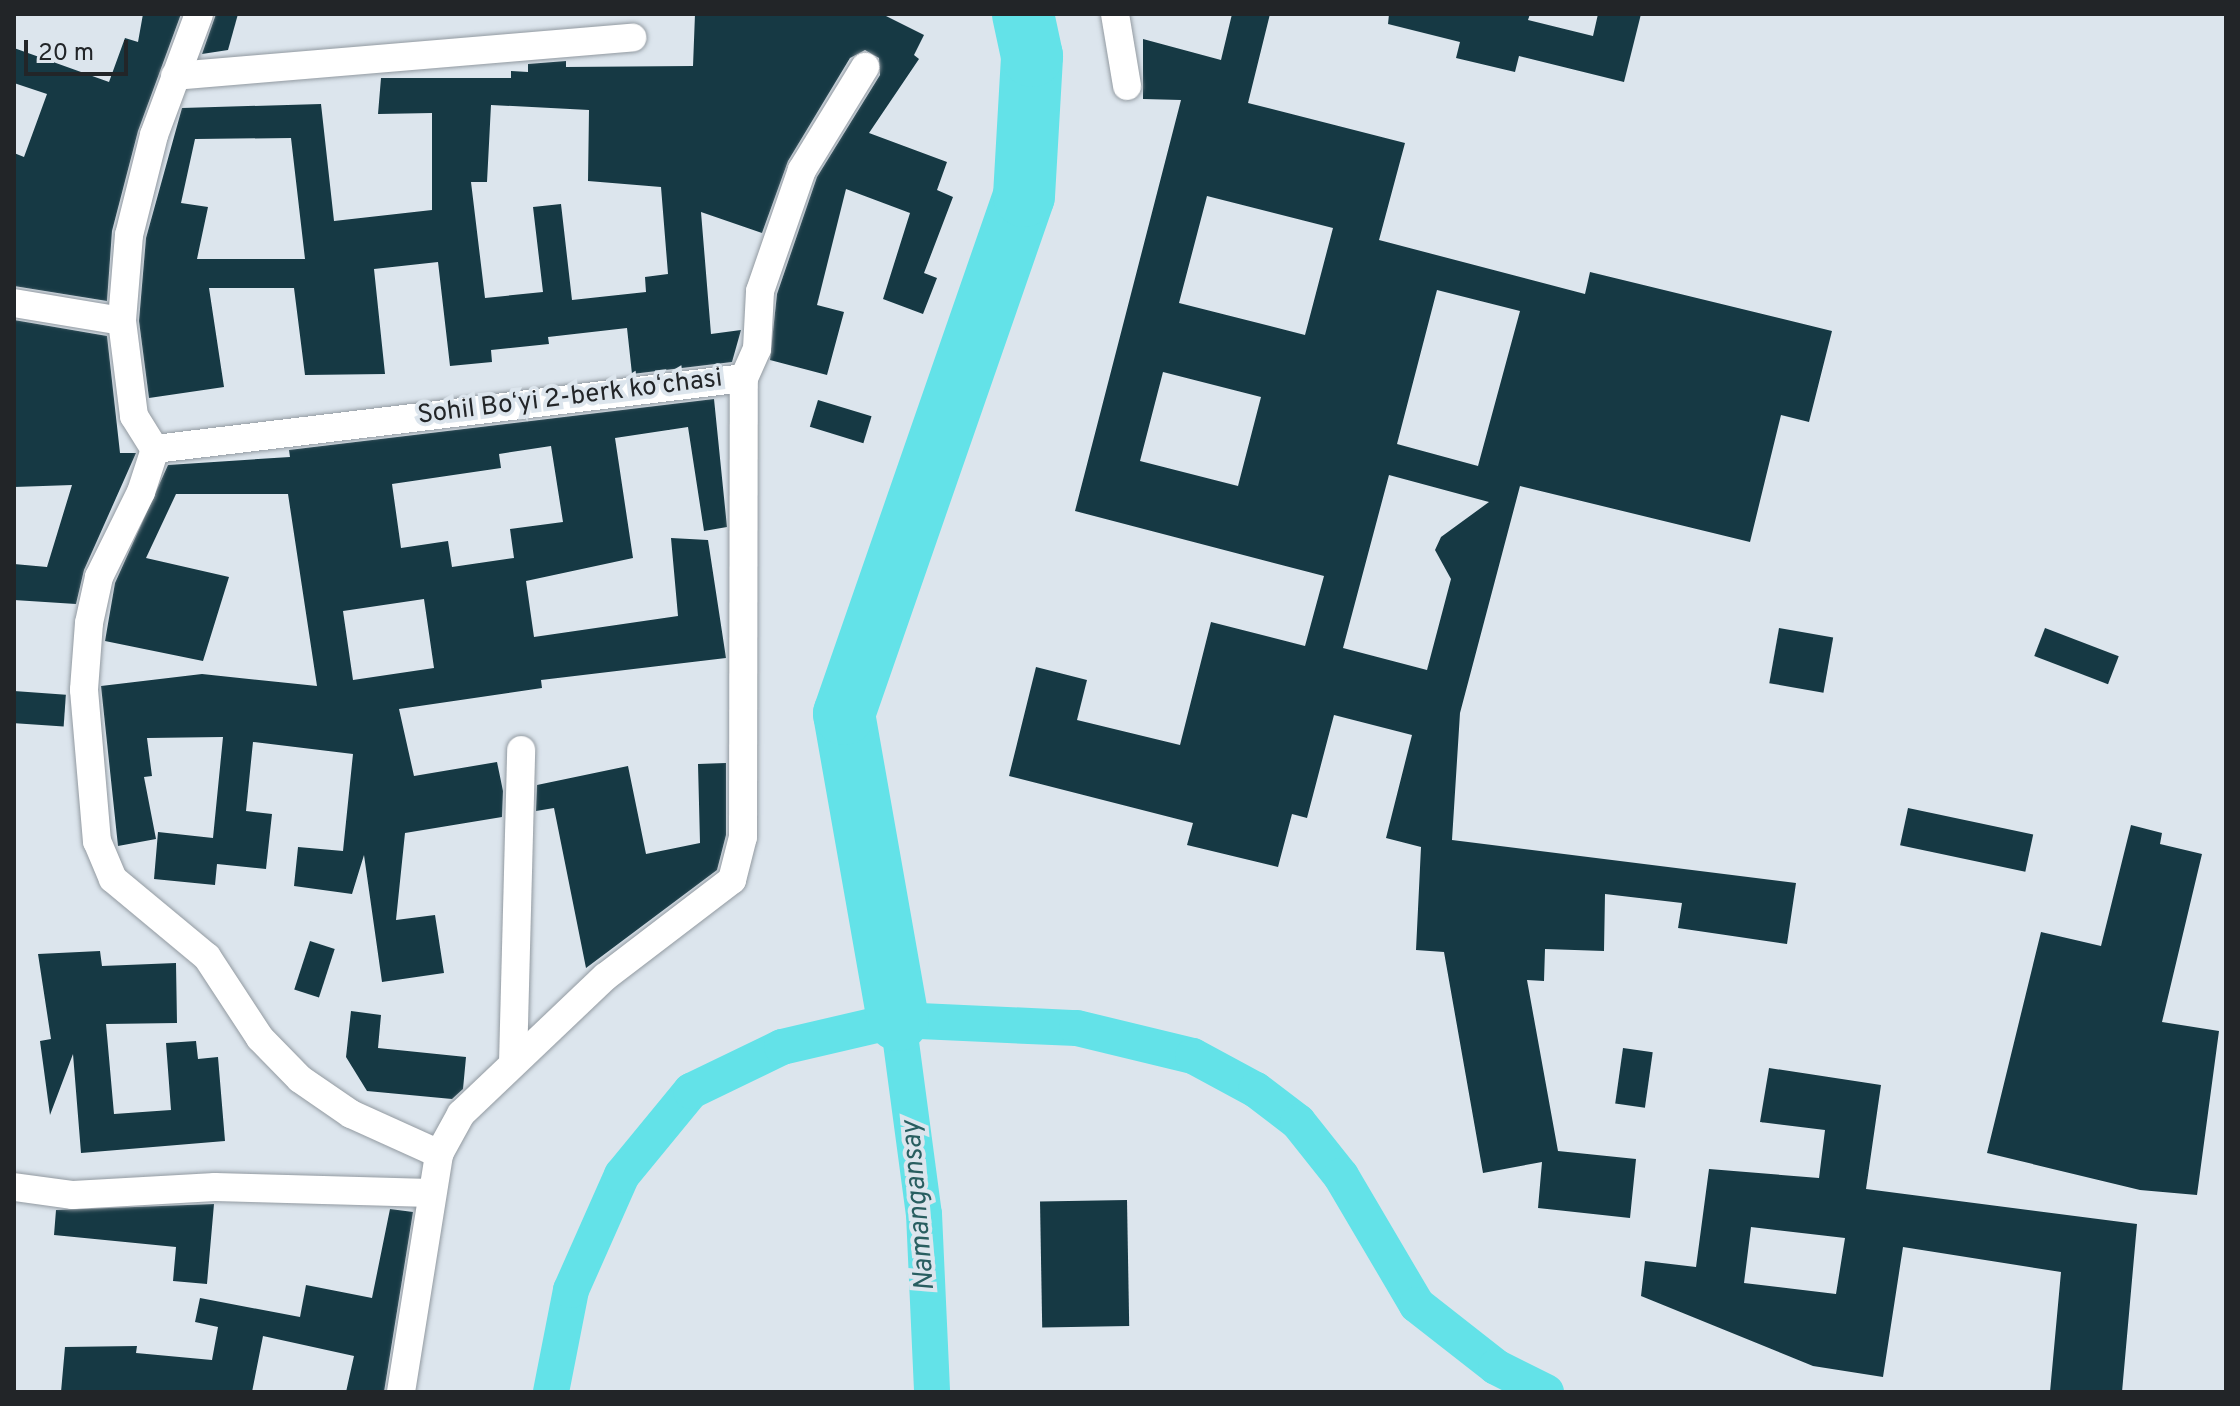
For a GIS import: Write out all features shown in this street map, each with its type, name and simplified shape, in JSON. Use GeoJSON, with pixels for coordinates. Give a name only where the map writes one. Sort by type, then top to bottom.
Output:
{"type":"FeatureCollection","features":[{"type":"Feature","properties":{"kind":"street"},"geometry":{"type":"LineString","coordinates":[[199,14],[175,76],[129,235],[122,321],[134,416],[155,449],[141,492],[99,577],[89,623],[84,690],[97,841],[113,879],[207,957],[260,1038],[300,1079],[351,1114],[439,1154]]}},
{"type":"Feature","properties":{"kind":"street"},"geometry":{"type":"LineString","coordinates":[[1115,14],[1127,86]]}},
{"type":"Feature","properties":{"kind":"street"},"geometry":{"type":"LineString","coordinates":[[175,76],[632,38]]}},
{"type":"Feature","properties":{"kind":"street","name":"Sohil Boʻyi 2-berk koʻchasi"},"geometry":{"type":"LineString","coordinates":[[155,449],[744,378],[757,349],[760,291],[802,170],[865,67]]}},
{"type":"Feature","properties":{"kind":"street"},"geometry":{"type":"LineString","coordinates":[[14,303],[122,321]]}},
{"type":"Feature","properties":{"kind":"street"},"geometry":{"type":"LineString","coordinates":[[401,1392],[439,1154],[461,1114],[605,977],[732,880],[743,837],[744,378]]}},
{"type":"Feature","properties":{"kind":"street"},"geometry":{"type":"LineString","coordinates":[[513,1063],[521,750]]}},
{"type":"Feature","properties":{"kind":"street"},"geometry":{"type":"LineString","coordinates":[[14,1187],[73,1195],[215,1187],[431,1193]]}},
{"type":"Feature","properties":{"kind":"building"},"geometry":{"type":"Polygon","coordinates":[[[143,14],[181,14],[138,131],[112,231],[107,301],[14,286],[14,153],[24,157],[47,94],[14,83],[14,48],[109,82],[125,38],[138,42],[143,14]]]}},
{"type":"Feature","properties":{"kind":"building"},"geometry":{"type":"Polygon","coordinates":[[[216,14],[238,14],[228,50],[202,54],[216,14]]]}},
{"type":"Feature","properties":{"kind":"building"},"geometry":{"type":"Polygon","coordinates":[[[695,14],[882,14],[924,35],[914,55],[919,59],[869,133],[947,162],[937,190],[953,197],[924,273],[937,278],[923,314],[883,299],[910,213],[846,189],[817,305],[844,312],[827,375],[770,360],[777,294],[817,177],[880,75],[879,58],[865,50],[850,58],[788,161],[762,233],[701,212],[711,334],[741,330],[732,362],[632,374],[627,328],[548,337],[549,344],[491,350],[492,362],[450,366],[438,262],[374,269],[385,374],[305,375],[294,288],[209,288],[224,387],[149,398],[139,321],[146,238],[182,108],[321,104],[334,221],[432,210],[432,113],[378,114],[381,78],[511,78],[511,71],[528,72],[528,64],[566,61],[566,67],[693,66],[695,14]],[[491,105],[487,182],[471,182],[485,298],[543,292],[533,207],[561,204],[572,300],[646,292],[645,277],[668,274],[661,187],[588,181],[589,110],[491,105]],[[291,138],[195,139],[181,203],[208,207],[197,259],[305,259],[291,138]]]}},
{"type":"Feature","properties":{"kind":"building"},"geometry":{"type":"Polygon","coordinates":[[[1232,14],[1270,14],[1248,103],[1405,143],[1379,240],[1585,294],[1590,272],[1832,331],[1809,422],[1781,415],[1750,542],[1520,486],[1460,713],[1452,840],[1796,883],[1787,944],[1678,928],[1682,903],[1605,894],[1604,951],[1545,949],[1544,981],[1527,980],[1558,1151],[1636,1159],[1630,1218],[1538,1208],[1542,1162],[1483,1173],[1444,952],[1416,950],[1421,847],[1386,838],[1412,735],[1334,715],[1307,818],[1292,814],[1278,867],[1187,845],[1193,823],[1009,776],[1036,667],[1087,680],[1077,720],[1180,745],[1211,622],[1305,646],[1324,576],[1075,511],[1181,100],[1143,99],[1143,39],[1221,60],[1232,14]],[[1207,196],[1179,303],[1305,335],[1333,228],[1207,196]],[[1437,290],[1397,444],[1478,466],[1520,311],[1437,290]],[[1163,372],[1140,461],[1238,486],[1261,397],[1163,372]],[[1389,475],[1343,648],[1427,670],[1451,579],[1435,550],[1441,537],[1489,502],[1389,475]]]}},
{"type":"Feature","properties":{"kind":"building"},"geometry":{"type":"Polygon","coordinates":[[[1389,14],[1530,14],[1528,20],[1593,36],[1598,14],[1641,14],[1624,82],[1519,56],[1515,72],[1456,58],[1460,42],[1388,24],[1389,14]]]}},
{"type":"Feature","properties":{"kind":"building"},"geometry":{"type":"Polygon","coordinates":[[[14,320],[107,336],[120,453],[136,453],[84,570],[76,604],[14,600],[14,564],[47,567],[72,485],[14,487],[14,320]]]}},
{"type":"Feature","properties":{"kind":"building"},"geometry":{"type":"Polygon","coordinates":[[[714,399],[727,527],[704,531],[688,427],[615,438],[633,558],[526,581],[534,637],[678,616],[671,538],[708,540],[726,658],[541,680],[542,688],[399,709],[414,776],[497,762],[503,791],[502,817],[405,833],[396,920],[435,915],[444,973],[382,982],[364,855],[352,894],[294,886],[298,847],[343,851],[353,754],[253,742],[246,811],[272,814],[266,869],[217,864],[215,885],[154,879],[158,832],[213,838],[223,737],[147,738],[152,776],[144,777],[156,839],[118,846],[101,686],[202,674],[317,686],[288,494],[176,494],[146,558],[229,577],[203,661],[105,641],[115,583],[168,465],[290,457],[289,450],[714,399]],[[551,446],[499,454],[501,468],[392,484],[401,548],[448,541],[452,567],[514,558],[510,529],[563,522],[551,446]],[[424,599],[343,611],[353,680],[434,668],[424,599]]]}},
{"type":"Feature","properties":{"kind":"building"},"geometry":{"type":"Polygon","coordinates":[[[818,400],[872,416],[863,443],[810,427],[818,400]]]}},
{"type":"Feature","properties":{"kind":"building"},"geometry":{"type":"Polygon","coordinates":[[[1779,628],[1833,638],[1823,693],[1769,683],[1779,628]]]}},
{"type":"Feature","properties":{"kind":"building"},"geometry":{"type":"Polygon","coordinates":[[[2045,628],[2119,656],[2108,684],[2034,656],[2045,628]]]}},
{"type":"Feature","properties":{"kind":"building"},"geometry":{"type":"Polygon","coordinates":[[[14,691],[66,695],[64,727],[14,723],[14,691]]]}},
{"type":"Feature","properties":{"kind":"building"},"geometry":{"type":"Polygon","coordinates":[[[726,763],[726,835],[717,870],[586,968],[554,808],[536,811],[537,785],[628,766],[646,854],[700,843],[698,764],[726,763]]]}},
{"type":"Feature","properties":{"kind":"building"},"geometry":{"type":"Polygon","coordinates":[[[1908,808],[2033,835],[2025,872],[1900,845],[1908,808]]]}},
{"type":"Feature","properties":{"kind":"building"},"geometry":{"type":"Polygon","coordinates":[[[2131,825],[2162,833],[2160,844],[2202,854],[2162,1022],[2219,1031],[2197,1195],[2140,1190],[1987,1153],[2041,932],[2101,946],[2131,825]]]}},
{"type":"Feature","properties":{"kind":"building"},"geometry":{"type":"Polygon","coordinates":[[[310,941],[335,949],[319,998],[294,990],[310,941]]]}},
{"type":"Feature","properties":{"kind":"building"},"geometry":{"type":"Polygon","coordinates":[[[100,951],[102,966],[176,963],[177,1023],[106,1024],[114,1114],[171,1110],[166,1043],[196,1041],[198,1059],[218,1057],[225,1141],[81,1153],[73,1054],[50,1115],[40,1041],[51,1039],[38,954],[100,951]]]}},
{"type":"Feature","properties":{"kind":"building"},"geometry":{"type":"Polygon","coordinates":[[[351,1011],[381,1015],[378,1048],[466,1057],[463,1089],[452,1099],[367,1091],[346,1057],[351,1011]]]}},
{"type":"Feature","properties":{"kind":"building"},"geometry":{"type":"Polygon","coordinates":[[[1623,1048],[1653,1052],[1645,1108],[1615,1103],[1623,1048]]]}},
{"type":"Feature","properties":{"kind":"building"},"geometry":{"type":"Polygon","coordinates":[[[1769,1068],[1881,1085],[1866,1189],[2137,1224],[2122,1392],[2050,1392],[2061,1272],[1903,1247],[1883,1377],[1813,1366],[1641,1296],[1645,1261],[1696,1267],[1709,1169],[1819,1178],[1825,1130],[1760,1122],[1769,1068]],[[1751,1227],[1744,1283],[1836,1294],[1845,1238],[1751,1227]]]}},
{"type":"Feature","properties":{"kind":"building"},"geometry":{"type":"Polygon","coordinates":[[[1127,1200],[1129,1326],[1042,1327],[1040,1202],[1127,1200]]]}},
{"type":"Feature","properties":{"kind":"building"},"geometry":{"type":"Polygon","coordinates":[[[214,1204],[207,1284],[173,1281],[176,1247],[54,1235],[56,1210],[214,1204]]]}},
{"type":"Feature","properties":{"kind":"building"},"geometry":{"type":"Polygon","coordinates":[[[390,1209],[413,1212],[384,1392],[346,1392],[354,1356],[263,1336],[252,1392],[61,1392],[65,1347],[137,1346],[136,1353],[212,1360],[218,1327],[195,1322],[200,1298],[300,1317],[306,1285],[372,1298],[390,1209]]]}},
{"type":"Feature","properties":{"kind":"waterway"},"geometry":{"type":"LineString","coordinates":[[898,1020],[844,714],[1024,196],[1032,56],[1023,14]]}},
{"type":"Feature","properties":{"kind":"waterway","name":"Namangansay"},"geometry":{"type":"LineString","coordinates":[[898,1020],[924,1214],[932,1392]]}},
{"type":"Feature","properties":{"kind":"waterway"},"geometry":{"type":"LineString","coordinates":[[551,1392],[571,1290],[622,1175],[691,1091],[782,1047],[898,1020],[1077,1028],[1193,1056],[1256,1090],[1298,1122],[1341,1176],[1417,1305],[1496,1367],[1546,1392]]}}]}
